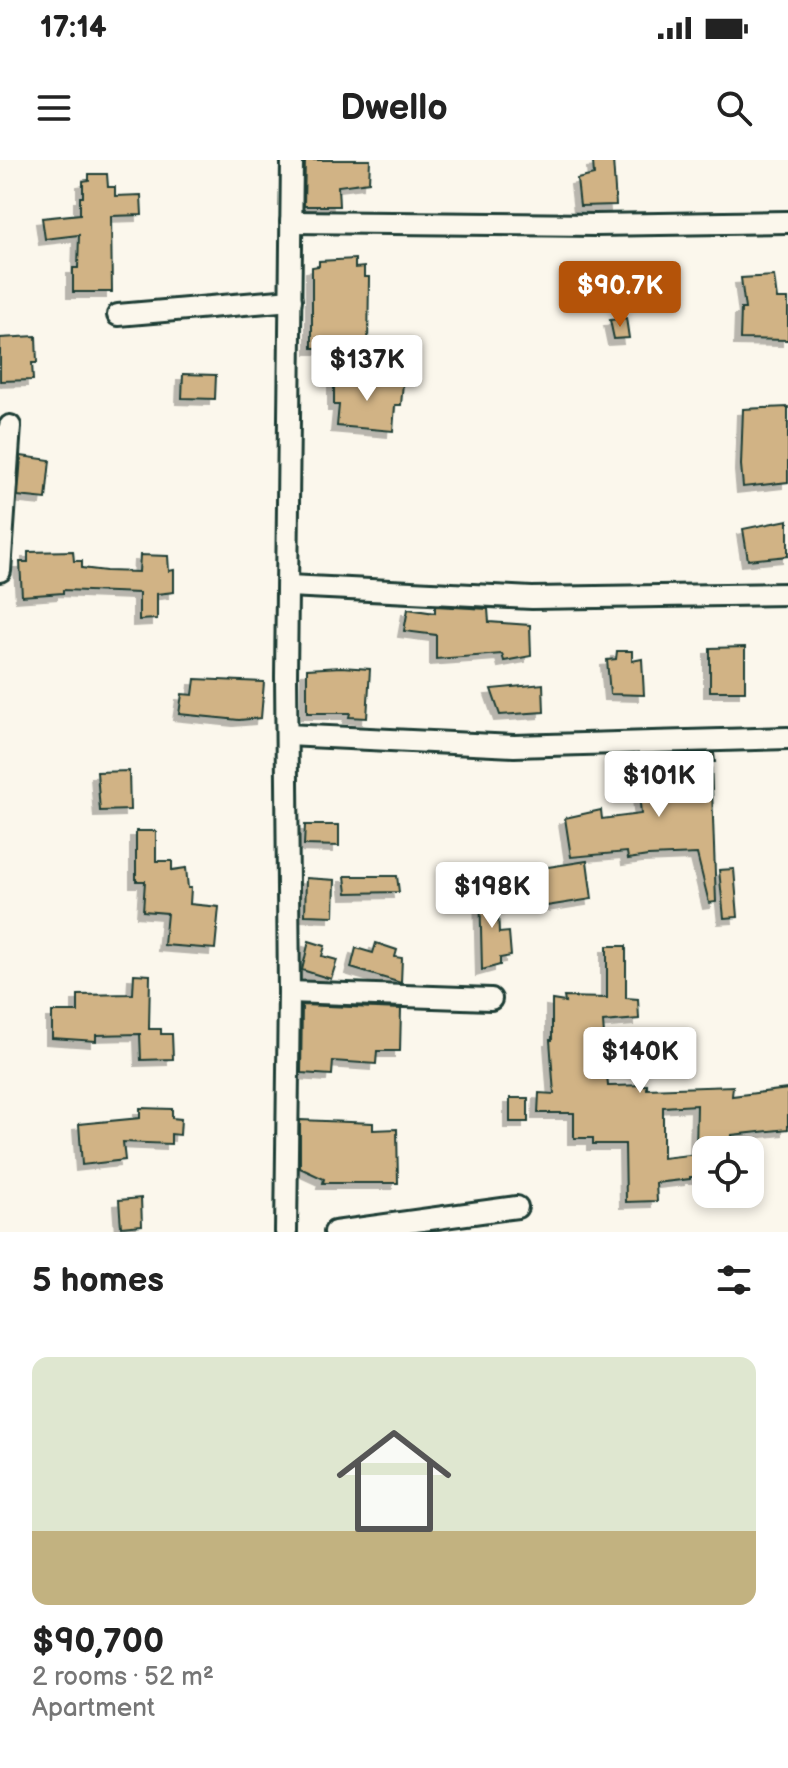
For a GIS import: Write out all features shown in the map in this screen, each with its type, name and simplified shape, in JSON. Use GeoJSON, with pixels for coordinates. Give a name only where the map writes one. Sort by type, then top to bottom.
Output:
{"type":"FeatureCollection","features":[{"type":"Feature","properties":{"kind":"street"},"geometry":{"type":"LineString","coordinates":[[286,1232],[292,160]]}},
{"type":"Feature","properties":{"kind":"street"},"geometry":{"type":"LineString","coordinates":[[291,222],[595,225],[788,222]]}},
{"type":"Feature","properties":{"kind":"street"},"geometry":{"type":"LineString","coordinates":[[118,315],[291,300]]}},
{"type":"Feature","properties":{"kind":"street"},"geometry":{"type":"LineString","coordinates":[[0,571],[10,426]]}},
{"type":"Feature","properties":{"kind":"street"},"geometry":{"type":"LineString","coordinates":[[288,586],[532,598],[788,594]]}},
{"type":"Feature","properties":{"kind":"street"},"geometry":{"type":"LineString","coordinates":[[287,735],[514,746],[788,738]]}},
{"type":"Feature","properties":{"kind":"street"},"geometry":{"type":"LineString","coordinates":[[289,992],[491,999]]}},
{"type":"Feature","properties":{"kind":"street"},"geometry":{"type":"LineString","coordinates":[[335,1232],[517,1207]]}},
{"type":"Feature","properties":{"kind":"building"},"geometry":{"type":"Polygon","coordinates":[[[305,160],[370,160],[369,182],[338,186],[339,206],[304,206],[305,160]]]}},
{"type":"Feature","properties":{"kind":"building"},"geometry":{"type":"Polygon","coordinates":[[[613,160],[616,205],[580,206],[577,179],[594,175],[593,162],[613,160]]]}},
{"type":"Feature","properties":{"kind":"building"},"geometry":{"type":"Polygon","coordinates":[[[89,174],[107,174],[108,187],[115,187],[115,196],[141,195],[142,215],[111,216],[112,292],[73,292],[73,268],[78,268],[79,235],[45,239],[42,218],[80,214],[83,181],[89,180],[89,174]]]}},
{"type":"Feature","properties":{"kind":"building"},"geometry":{"type":"Polygon","coordinates":[[[355,259],[355,268],[364,267],[364,277],[369,277],[368,348],[312,348],[312,267],[319,266],[319,261],[355,259]]]}},
{"type":"Feature","properties":{"kind":"building"},"geometry":{"type":"Polygon","coordinates":[[[774,276],[777,299],[788,299],[788,340],[740,339],[741,309],[745,309],[741,278],[774,276]]]}},
{"type":"Feature","properties":{"kind":"building"},"geometry":{"type":"Polygon","coordinates":[[[626,318],[629,338],[614,339],[610,320],[626,318]]]}},
{"type":"Feature","properties":{"kind":"building"},"geometry":{"type":"Polygon","coordinates":[[[36,336],[37,363],[32,363],[33,380],[0,381],[0,338],[36,336]]]}},
{"type":"Feature","properties":{"kind":"building"},"geometry":{"type":"Polygon","coordinates":[[[183,374],[216,375],[215,399],[182,398],[183,374]]]}},
{"type":"Feature","properties":{"kind":"building"},"geometry":{"type":"Polygon","coordinates":[[[334,377],[403,383],[401,405],[395,405],[393,431],[337,426],[339,405],[334,405],[334,377]]]}},
{"type":"Feature","properties":{"kind":"building"},"geometry":{"type":"Polygon","coordinates":[[[788,407],[788,482],[743,487],[743,409],[788,407]]]}},
{"type":"Feature","properties":{"kind":"building"},"geometry":{"type":"Polygon","coordinates":[[[21,456],[50,460],[46,499],[18,496],[21,456]]]}},
{"type":"Feature","properties":{"kind":"building"},"geometry":{"type":"Polygon","coordinates":[[[788,520],[788,556],[748,560],[743,529],[788,520]]]}},
{"type":"Feature","properties":{"kind":"building"},"geometry":{"type":"Polygon","coordinates":[[[73,551],[74,561],[82,561],[82,568],[106,571],[139,572],[140,555],[168,556],[169,571],[174,570],[174,592],[157,594],[157,619],[139,620],[139,593],[63,590],[63,593],[22,596],[20,562],[28,562],[28,552],[73,551]]]}},
{"type":"Feature","properties":{"kind":"building"},"geometry":{"type":"Polygon","coordinates":[[[435,606],[488,609],[489,622],[530,625],[531,656],[504,661],[502,654],[436,659],[436,635],[404,631],[408,609],[435,613],[435,606]]]}},
{"type":"Feature","properties":{"kind":"building"},"geometry":{"type":"Polygon","coordinates":[[[745,647],[745,691],[710,691],[710,648],[745,647]]]}},
{"type":"Feature","properties":{"kind":"building"},"geometry":{"type":"Polygon","coordinates":[[[617,651],[632,651],[632,661],[642,659],[644,695],[610,694],[607,660],[616,659],[617,651]]]}},
{"type":"Feature","properties":{"kind":"building"},"geometry":{"type":"Polygon","coordinates":[[[307,669],[370,669],[367,718],[349,717],[350,713],[307,713],[307,669]]]}},
{"type":"Feature","properties":{"kind":"building"},"geometry":{"type":"Polygon","coordinates":[[[195,679],[264,682],[261,718],[239,720],[179,714],[182,694],[193,695],[195,679]]]}},
{"type":"Feature","properties":{"kind":"building"},"geometry":{"type":"Polygon","coordinates":[[[543,684],[544,712],[500,715],[491,689],[543,684]]]}},
{"type":"Feature","properties":{"kind":"building"},"geometry":{"type":"Polygon","coordinates":[[[714,753],[715,762],[711,762],[716,902],[709,903],[697,854],[628,859],[627,852],[571,857],[565,818],[601,810],[602,819],[641,814],[637,772],[666,770],[663,755],[714,753]]]}},
{"type":"Feature","properties":{"kind":"building"},"geometry":{"type":"Polygon","coordinates":[[[129,771],[130,810],[100,811],[97,772],[129,771]]]}},
{"type":"Feature","properties":{"kind":"building"},"geometry":{"type":"Polygon","coordinates":[[[305,825],[339,825],[339,846],[304,845],[305,825]]]}},
{"type":"Feature","properties":{"kind":"building"},"geometry":{"type":"Polygon","coordinates":[[[136,831],[156,831],[156,861],[172,861],[172,870],[186,868],[188,888],[191,888],[190,904],[219,907],[215,949],[164,945],[167,913],[143,911],[145,881],[136,881],[136,831]]]}},
{"type":"Feature","properties":{"kind":"building"},"geometry":{"type":"Polygon","coordinates":[[[587,861],[592,899],[540,907],[538,891],[501,895],[500,878],[536,875],[535,869],[587,861]]]}},
{"type":"Feature","properties":{"kind":"building"},"geometry":{"type":"Polygon","coordinates":[[[734,869],[738,917],[724,918],[719,870],[734,869]]]}},
{"type":"Feature","properties":{"kind":"building"},"geometry":{"type":"Polygon","coordinates":[[[345,876],[397,876],[399,892],[347,893],[345,876]]]}},
{"type":"Feature","properties":{"kind":"building"},"geometry":{"type":"Polygon","coordinates":[[[306,878],[335,880],[334,916],[305,915],[306,878]]]}},
{"type":"Feature","properties":{"kind":"building"},"geometry":{"type":"Polygon","coordinates":[[[497,885],[499,933],[509,932],[511,956],[500,958],[500,965],[482,970],[480,887],[497,885]]]}},
{"type":"Feature","properties":{"kind":"building"},"geometry":{"type":"Polygon","coordinates":[[[309,941],[325,946],[322,956],[337,960],[331,979],[302,970],[309,941]]]}},
{"type":"Feature","properties":{"kind":"building"},"geometry":{"type":"Polygon","coordinates":[[[376,943],[397,950],[395,957],[402,958],[401,983],[351,968],[356,948],[373,953],[376,943]]]}},
{"type":"Feature","properties":{"kind":"building"},"geometry":{"type":"Polygon","coordinates":[[[607,946],[626,946],[626,998],[638,999],[639,1019],[603,1022],[608,1086],[647,1085],[647,1089],[733,1086],[732,1096],[788,1089],[788,1129],[732,1136],[696,1136],[697,1105],[663,1107],[663,1158],[692,1155],[692,1177],[656,1183],[657,1201],[626,1202],[625,1144],[593,1144],[593,1138],[574,1138],[574,1113],[538,1113],[539,1093],[554,1094],[550,1040],[552,1000],[565,1002],[564,997],[607,998],[607,946]]]}},
{"type":"Feature","properties":{"kind":"building"},"geometry":{"type":"Polygon","coordinates":[[[134,974],[150,975],[149,1029],[161,1029],[161,1034],[172,1034],[173,1059],[141,1060],[140,1034],[96,1035],[96,1041],[52,1038],[52,1012],[78,1012],[78,995],[133,994],[134,974]]]}},
{"type":"Feature","properties":{"kind":"building"},"geometry":{"type":"Polygon","coordinates":[[[302,1005],[401,1009],[400,1051],[377,1051],[376,1064],[333,1061],[332,1075],[301,1073],[302,1005]]]}},
{"type":"Feature","properties":{"kind":"building"},"geometry":{"type":"Polygon","coordinates":[[[510,1098],[528,1098],[528,1122],[510,1122],[510,1098]]]}},
{"type":"Feature","properties":{"kind":"building"},"geometry":{"type":"Polygon","coordinates":[[[140,1108],[172,1109],[172,1118],[181,1119],[180,1135],[171,1134],[171,1144],[123,1142],[125,1160],[82,1165],[79,1124],[140,1118],[140,1108]]]}},
{"type":"Feature","properties":{"kind":"building"},"geometry":{"type":"Polygon","coordinates":[[[300,1120],[373,1123],[373,1130],[397,1129],[398,1183],[323,1183],[324,1179],[300,1168],[300,1120]]]}},
{"type":"Feature","properties":{"kind":"building"},"geometry":{"type":"Polygon","coordinates":[[[141,1198],[142,1225],[121,1227],[119,1200],[141,1198]]]}}]}
